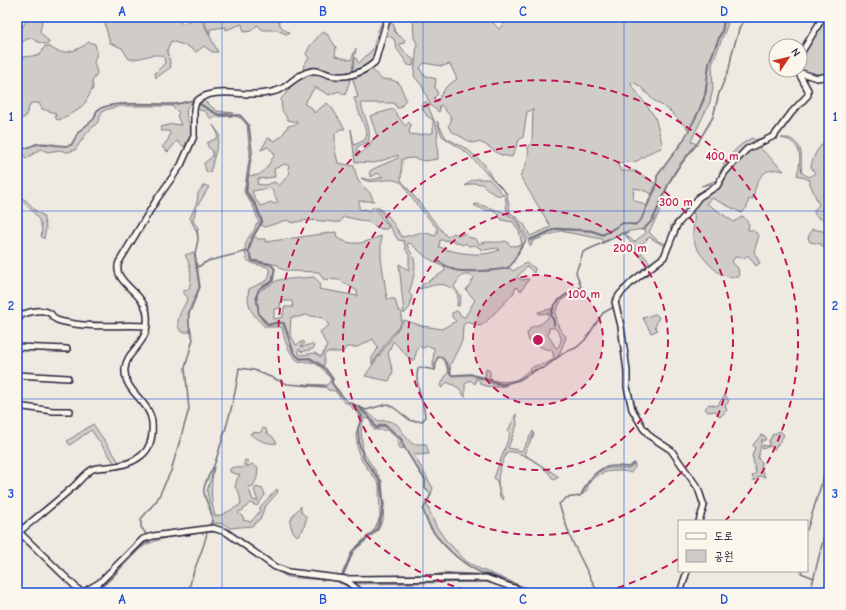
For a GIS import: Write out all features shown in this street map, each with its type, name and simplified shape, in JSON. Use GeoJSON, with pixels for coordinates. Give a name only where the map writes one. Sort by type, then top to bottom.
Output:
{"type":"FeatureCollection","features":[{"type":"Feature","properties":{"kind":"street"},"geometry":{"type":"LineString","coordinates":[[388,17],[375,62],[356,74],[338,76],[317,71],[310,71],[291,81],[283,88],[271,92],[256,94],[206,95],[196,102],[194,109],[194,136],[181,165],[157,199],[117,266],[118,276],[142,299],[146,310],[147,326],[145,337],[128,360],[125,369],[128,382],[148,409],[152,419],[151,439],[146,451],[138,458],[126,463],[92,470],[18,531],[82,593],[99,583],[142,539],[208,528],[226,532],[280,570],[292,573],[334,577],[486,578],[528,593]]}},
{"type":"Feature","properties":{"kind":"street"},"geometry":{"type":"LineString","coordinates":[[808,42],[823,17]]}},
{"type":"Feature","properties":{"kind":"street"},"geometry":{"type":"LineString","coordinates":[[808,76],[813,78],[829,76]]}},
{"type":"Feature","properties":{"kind":"street"},"geometry":{"type":"LineString","coordinates":[[699,520],[704,506],[698,488],[671,450],[651,437],[643,428],[632,409],[626,387],[627,371],[621,326],[615,302],[620,294],[633,282],[664,258],[677,225],[699,197],[720,183],[725,172],[747,149],[774,136],[802,101],[808,90],[801,78]]}},
{"type":"Feature","properties":{"kind":"street"},"geometry":{"type":"LineString","coordinates":[[17,322],[21,315],[35,311],[48,313],[56,320],[75,324],[94,325],[100,327],[131,324],[147,326]]}},
{"type":"Feature","properties":{"kind":"street"},"geometry":{"type":"LineString","coordinates":[[17,347],[67,349]]}},
{"type":"Feature","properties":{"kind":"street"},"geometry":{"type":"LineString","coordinates":[[17,375],[68,378]]}},
{"type":"Feature","properties":{"kind":"street"},"geometry":{"type":"LineString","coordinates":[[17,406],[53,411],[70,411]]}},
{"type":"Feature","properties":{"kind":"street"},"geometry":{"type":"LineString","coordinates":[[680,593],[687,572]]}},
{"type":"Feature","properties":{"kind":"street"},"geometry":{"type":"LineString","coordinates":[[334,577],[348,582],[362,593]]}},
{"type":"Feature","properties":{"kind":"green space"},"geometry":{"type":"Polygon","coordinates":[[[28,17],[43,17],[40,32],[49,42],[48,44],[43,44],[30,38],[17,47],[17,29],[22,28],[28,17]]]}},
{"type":"Feature","properties":{"kind":"green space"},"geometry":{"type":"Polygon","coordinates":[[[103,17],[176,17],[181,23],[200,17],[218,52],[212,52],[204,46],[196,52],[187,46],[171,41],[167,50],[171,67],[156,78],[155,73],[165,63],[164,56],[151,55],[129,59],[122,48],[110,43],[103,17]]]}},
{"type":"Feature","properties":{"kind":"green space"},"geometry":{"type":"Polygon","coordinates":[[[202,17],[276,17],[282,28],[289,33],[288,35],[277,30],[263,30],[257,25],[251,31],[244,32],[242,24],[226,30],[226,27],[210,29],[210,35],[202,17]]]}},
{"type":"Feature","properties":{"kind":"green space"},"geometry":{"type":"Polygon","coordinates":[[[384,17],[388,17],[375,61],[352,75],[355,57],[359,63],[373,49],[384,17]]]}},
{"type":"Feature","properties":{"kind":"green space"},"geometry":{"type":"Polygon","coordinates":[[[389,17],[397,17],[393,18],[391,23],[394,25],[396,33],[405,40],[404,43],[399,44],[406,54],[414,60],[413,66],[408,65],[397,49],[394,39],[389,36],[383,36],[389,17]]]}},
{"type":"Feature","properties":{"kind":"green space"},"geometry":{"type":"Polygon","coordinates":[[[413,17],[493,17],[492,22],[499,29],[504,24],[505,17],[724,17],[722,30],[709,62],[704,100],[689,130],[669,110],[653,100],[641,87],[633,82],[630,83],[655,117],[662,143],[661,148],[651,152],[637,161],[619,163],[618,165],[621,171],[636,171],[656,184],[652,194],[634,188],[633,199],[646,206],[643,216],[639,222],[633,224],[623,223],[603,234],[591,230],[556,228],[528,240],[518,221],[507,212],[505,192],[467,153],[442,136],[437,121],[446,138],[467,149],[484,164],[492,178],[507,193],[510,212],[524,224],[530,236],[551,227],[520,176],[527,163],[528,148],[532,142],[533,109],[527,112],[523,137],[519,140],[512,157],[499,154],[483,143],[472,143],[451,131],[448,126],[451,122],[451,117],[441,105],[439,106],[439,112],[431,106],[422,86],[414,76],[417,43],[414,38],[413,17]],[[424,63],[420,68],[423,75],[436,79],[435,87],[438,94],[434,98],[437,102],[446,87],[457,79],[450,64],[442,66],[424,63]]]}},
{"type":"Feature","properties":{"kind":"green space"},"geometry":{"type":"Polygon","coordinates":[[[725,17],[728,17],[728,23],[712,65],[713,89],[710,102],[691,141],[696,144],[682,161],[667,185],[655,214],[648,225],[644,229],[624,232],[603,242],[602,239],[560,231],[533,241],[531,246],[528,242],[556,229],[591,231],[603,235],[623,223],[635,225],[641,220],[656,189],[657,176],[683,141],[704,100],[710,62],[723,30],[725,17]]]}},
{"type":"Feature","properties":{"kind":"green space"},"geometry":{"type":"Polygon","coordinates":[[[824,17],[829,17],[829,75],[818,77],[808,73],[808,46],[824,17]]]}},
{"type":"Feature","properties":{"kind":"green space"},"geometry":{"type":"Polygon","coordinates":[[[322,32],[327,34],[336,47],[335,56],[351,60],[356,48],[351,75],[343,76],[321,71],[303,74],[304,64],[309,58],[306,54],[310,46],[322,32]]]}},
{"type":"Feature","properties":{"kind":"green space"},"geometry":{"type":"Polygon","coordinates":[[[89,42],[95,44],[97,53],[94,62],[97,73],[92,82],[93,88],[85,103],[78,110],[59,120],[56,119],[55,113],[42,109],[39,103],[31,103],[25,117],[17,121],[17,55],[24,57],[40,55],[45,46],[61,52],[69,52],[82,47],[89,42]]]}},
{"type":"Feature","properties":{"kind":"green space"},"geometry":{"type":"Polygon","coordinates":[[[370,67],[381,79],[392,80],[399,83],[406,99],[400,108],[397,108],[394,103],[361,103],[369,127],[369,137],[368,142],[357,147],[357,156],[370,146],[370,142],[377,136],[370,116],[393,109],[405,126],[409,122],[411,125],[409,131],[410,134],[417,135],[433,133],[433,120],[427,116],[421,106],[426,101],[438,130],[438,159],[425,161],[413,158],[402,159],[401,180],[447,237],[454,233],[459,236],[465,233],[468,237],[476,239],[479,244],[485,242],[506,241],[511,246],[522,245],[511,265],[506,268],[467,271],[456,270],[448,267],[452,269],[459,271],[466,272],[491,271],[510,268],[513,271],[526,263],[535,268],[534,273],[527,266],[517,277],[522,280],[529,279],[521,291],[516,287],[513,294],[485,323],[480,326],[467,322],[463,325],[462,341],[450,365],[451,373],[447,363],[441,356],[437,358],[435,365],[436,369],[433,367],[434,348],[428,346],[423,348],[418,346],[414,360],[411,360],[393,341],[388,354],[393,372],[389,381],[365,376],[404,320],[422,326],[442,329],[456,321],[452,317],[452,313],[457,311],[465,317],[475,300],[466,290],[474,278],[467,275],[462,276],[454,287],[461,296],[459,306],[457,306],[458,295],[448,286],[439,284],[419,289],[422,285],[445,271],[445,268],[426,257],[410,243],[407,244],[413,257],[415,267],[409,293],[412,296],[410,307],[404,314],[399,264],[409,270],[409,255],[404,241],[398,240],[377,206],[389,217],[402,237],[421,233],[435,236],[437,233],[437,228],[411,197],[402,183],[395,180],[370,181],[361,178],[371,180],[383,177],[378,173],[371,177],[369,173],[371,170],[398,158],[398,155],[375,163],[355,162],[351,129],[354,145],[365,140],[367,134],[354,98],[358,97],[352,76],[370,67]],[[440,240],[439,247],[469,254],[485,254],[499,250],[498,248],[483,250],[475,245],[469,246],[465,243],[463,245],[454,241],[440,240]]]}},
{"type":"Feature","properties":{"kind":"green space"},"geometry":{"type":"Polygon","coordinates":[[[310,72],[351,77],[345,95],[339,91],[329,95],[315,87],[304,104],[312,108],[314,113],[327,103],[332,108],[345,129],[340,129],[335,134],[335,150],[338,163],[354,166],[358,181],[370,193],[374,201],[359,201],[359,208],[361,210],[366,209],[369,211],[375,206],[389,227],[387,229],[381,229],[368,222],[346,217],[343,217],[340,222],[311,220],[292,223],[287,220],[265,227],[261,225],[263,222],[256,204],[247,191],[248,175],[253,176],[261,173],[267,167],[275,154],[268,147],[261,150],[268,138],[274,141],[281,137],[288,126],[297,124],[297,122],[288,120],[282,110],[281,99],[290,88],[292,82],[310,72]],[[285,164],[274,169],[275,177],[258,179],[257,184],[265,185],[275,182],[279,186],[290,173],[288,169],[289,166],[285,164]],[[271,188],[252,191],[255,199],[261,206],[271,202],[274,204],[278,202],[271,188]]]}},
{"type":"Feature","properties":{"kind":"green space"},"geometry":{"type":"Polygon","coordinates":[[[206,96],[204,101],[217,111],[234,113],[218,114],[199,103],[198,104],[218,115],[240,116],[248,125],[252,155],[249,161],[250,155],[247,125],[241,118],[234,116],[214,117],[211,119],[205,111],[199,110],[196,106],[197,103],[206,96]]]}},
{"type":"Feature","properties":{"kind":"green space"},"geometry":{"type":"Polygon","coordinates":[[[194,100],[196,101],[188,106],[186,113],[188,121],[193,129],[193,136],[189,138],[184,147],[177,141],[168,152],[162,147],[168,140],[170,134],[169,131],[161,131],[161,127],[173,124],[181,125],[177,115],[179,113],[172,106],[121,106],[103,111],[97,123],[86,134],[75,150],[67,152],[59,150],[48,152],[40,149],[26,159],[23,154],[17,151],[17,149],[40,144],[63,146],[72,145],[77,134],[95,118],[97,110],[104,107],[122,104],[173,105],[194,100]]]}},
{"type":"Feature","properties":{"kind":"green space"},"geometry":{"type":"Polygon","coordinates":[[[213,125],[220,135],[210,173],[206,171],[204,163],[213,156],[212,150],[208,147],[207,143],[217,138],[218,134],[213,125]]]}},
{"type":"Feature","properties":{"kind":"green space"},"geometry":{"type":"Polygon","coordinates":[[[771,135],[774,136],[753,144],[715,183],[701,186],[717,180],[726,161],[740,145],[752,138],[755,140],[771,135]]]}},
{"type":"Feature","properties":{"kind":"green space"},"geometry":{"type":"Polygon","coordinates":[[[781,138],[789,138],[798,145],[801,154],[802,173],[809,177],[815,173],[811,167],[817,151],[823,144],[829,145],[829,218],[827,217],[825,220],[817,217],[815,214],[814,210],[819,205],[810,184],[810,180],[797,175],[800,157],[797,147],[788,140],[781,138]]]}},
{"type":"Feature","properties":{"kind":"green space"},"geometry":{"type":"Polygon","coordinates":[[[756,144],[784,171],[770,170],[761,176],[756,186],[753,199],[749,199],[747,207],[742,213],[712,198],[706,203],[734,222],[743,216],[749,224],[748,230],[752,230],[759,235],[754,252],[760,263],[756,266],[748,255],[744,258],[735,257],[732,262],[738,268],[739,277],[727,276],[714,269],[704,259],[696,247],[693,237],[694,215],[692,209],[695,203],[724,178],[741,155],[756,144]]]}},
{"type":"Feature","properties":{"kind":"green space"},"geometry":{"type":"Polygon","coordinates":[[[249,162],[245,192],[256,208],[261,222],[251,238],[248,250],[245,251],[248,238],[254,230],[256,224],[259,223],[254,208],[244,192],[249,162]]]}},
{"type":"Feature","properties":{"kind":"green space"},"geometry":{"type":"Polygon","coordinates":[[[489,179],[504,195],[498,195],[489,191],[482,184],[474,183],[465,186],[472,180],[489,179]]]}},
{"type":"Feature","properties":{"kind":"green space"},"geometry":{"type":"Polygon","coordinates":[[[715,184],[682,218],[666,252],[622,291],[620,288],[648,267],[624,233],[634,242],[646,233],[645,229],[653,220],[662,198],[660,211],[649,232],[658,241],[666,244],[670,236],[671,225],[687,209],[694,198],[715,184]],[[649,237],[643,243],[636,246],[651,264],[664,253],[666,247],[649,237]]]}},
{"type":"Feature","properties":{"kind":"green space"},"geometry":{"type":"Polygon","coordinates":[[[204,185],[209,187],[196,208],[193,221],[199,229],[196,230],[198,235],[190,218],[197,202],[198,193],[204,185]]]}},
{"type":"Feature","properties":{"kind":"green space"},"geometry":{"type":"Polygon","coordinates":[[[17,197],[28,202],[36,211],[43,215],[46,228],[44,239],[41,236],[41,226],[37,216],[22,200],[17,203],[17,197]]]}},
{"type":"Feature","properties":{"kind":"green space"},"geometry":{"type":"Polygon","coordinates":[[[477,204],[506,213],[517,222],[526,241],[522,245],[519,231],[513,222],[502,220],[495,211],[484,210],[474,205],[477,204]]]}},
{"type":"Feature","properties":{"kind":"green space"},"geometry":{"type":"Polygon","coordinates":[[[812,229],[828,232],[829,246],[822,246],[821,244],[810,242],[808,238],[812,229]]]}},
{"type":"Feature","properties":{"kind":"green space"},"geometry":{"type":"Polygon","coordinates":[[[336,232],[337,238],[354,243],[364,242],[381,236],[381,258],[387,299],[395,299],[398,310],[402,312],[401,324],[390,337],[372,364],[372,358],[378,348],[373,339],[357,347],[346,347],[343,352],[327,352],[324,356],[324,366],[310,358],[301,358],[294,353],[284,323],[278,322],[269,324],[259,314],[257,297],[258,292],[278,280],[314,277],[320,283],[319,289],[358,296],[357,291],[340,280],[323,279],[319,272],[290,271],[281,269],[278,265],[253,260],[249,251],[254,236],[258,239],[265,239],[265,242],[336,232]],[[281,301],[280,308],[274,309],[274,319],[283,317],[284,307],[293,307],[292,301],[281,301]],[[305,315],[291,317],[290,333],[296,345],[303,341],[305,343],[301,345],[302,347],[312,344],[314,346],[313,349],[302,352],[299,349],[298,352],[301,355],[315,353],[321,357],[327,346],[320,332],[329,325],[323,318],[305,315]]]}},
{"type":"Feature","properties":{"kind":"green space"},"geometry":{"type":"Polygon","coordinates":[[[194,252],[199,287],[188,313],[190,332],[181,332],[178,319],[188,298],[182,291],[188,290],[191,277],[189,263],[185,255],[194,252]]]}},
{"type":"Feature","properties":{"kind":"green space"},"geometry":{"type":"Polygon","coordinates":[[[245,252],[248,252],[252,262],[270,265],[274,269],[272,281],[262,286],[257,293],[260,318],[268,326],[278,323],[283,324],[293,353],[300,359],[309,359],[317,364],[298,361],[292,355],[287,346],[282,327],[265,327],[254,315],[248,301],[249,289],[268,280],[270,272],[268,267],[254,264],[247,260],[245,252]]]}},
{"type":"Feature","properties":{"kind":"green space"},"geometry":{"type":"Polygon","coordinates":[[[575,290],[561,301],[555,313],[559,328],[566,337],[559,355],[544,368],[536,369],[519,380],[503,384],[477,376],[485,377],[486,369],[490,371],[490,379],[502,382],[511,381],[519,378],[533,367],[546,363],[554,358],[552,350],[537,345],[533,341],[529,341],[527,334],[531,327],[541,324],[548,318],[549,313],[539,314],[538,312],[554,308],[556,303],[564,296],[575,290]],[[549,328],[548,335],[557,348],[561,338],[555,328],[549,328]]]}},
{"type":"Feature","properties":{"kind":"green space"},"geometry":{"type":"Polygon","coordinates":[[[655,314],[659,317],[655,327],[658,330],[651,333],[643,318],[655,314]]]}},
{"type":"Feature","properties":{"kind":"green space"},"geometry":{"type":"Polygon","coordinates":[[[317,364],[325,369],[332,380],[331,383],[338,393],[347,400],[345,403],[335,391],[328,390],[325,386],[302,384],[327,385],[331,380],[325,371],[317,364]]]}},
{"type":"Feature","properties":{"kind":"green space"},"geometry":{"type":"Polygon","coordinates":[[[448,372],[452,376],[471,375],[497,385],[507,385],[489,387],[482,385],[476,378],[475,384],[470,380],[465,384],[465,397],[459,388],[447,382],[442,388],[440,386],[448,372]]]}},
{"type":"Feature","properties":{"kind":"green space"},"geometry":{"type":"Polygon","coordinates":[[[725,395],[729,401],[725,406],[727,410],[720,417],[715,411],[708,412],[705,409],[709,404],[717,406],[725,395]]]}},
{"type":"Feature","properties":{"kind":"green space"},"geometry":{"type":"Polygon","coordinates":[[[348,401],[362,416],[358,429],[359,444],[364,459],[380,482],[383,505],[378,527],[354,549],[374,530],[380,517],[379,484],[362,461],[358,452],[356,434],[361,417],[347,403],[348,401]]]}},
{"type":"Feature","properties":{"kind":"green space"},"geometry":{"type":"Polygon","coordinates":[[[354,405],[370,419],[375,428],[384,426],[401,440],[401,445],[404,448],[400,449],[396,437],[387,430],[374,430],[369,419],[364,418],[361,430],[363,452],[382,481],[384,505],[381,481],[364,459],[359,443],[358,429],[363,416],[354,405]]]}},
{"type":"Feature","properties":{"kind":"green space"},"geometry":{"type":"Polygon","coordinates":[[[359,407],[379,421],[392,422],[396,424],[408,440],[413,444],[426,444],[429,454],[414,455],[433,488],[431,494],[425,487],[426,480],[408,453],[402,439],[387,425],[381,424],[376,427],[371,418],[359,407]]]}},
{"type":"Feature","properties":{"kind":"green space"},"geometry":{"type":"Polygon","coordinates":[[[516,414],[517,425],[508,448],[522,451],[533,431],[534,434],[524,454],[559,477],[553,480],[546,471],[533,461],[519,454],[507,452],[498,476],[499,487],[504,500],[500,497],[497,481],[494,478],[510,434],[508,431],[516,414]]]}},
{"type":"Feature","properties":{"kind":"green space"},"geometry":{"type":"Polygon","coordinates":[[[93,424],[120,463],[115,464],[91,430],[70,445],[67,441],[93,424]]]}},
{"type":"Feature","properties":{"kind":"green space"},"geometry":{"type":"Polygon","coordinates":[[[263,428],[266,429],[267,433],[272,436],[277,443],[262,441],[250,434],[252,432],[260,433],[263,428]]]}},
{"type":"Feature","properties":{"kind":"green space"},"geometry":{"type":"Polygon","coordinates":[[[780,431],[784,435],[774,450],[771,446],[762,449],[763,445],[769,445],[769,440],[771,439],[772,435],[780,431]]]}},
{"type":"Feature","properties":{"kind":"green space"},"geometry":{"type":"Polygon","coordinates":[[[761,435],[765,436],[766,439],[764,441],[762,439],[758,459],[762,462],[761,468],[765,477],[759,476],[754,481],[752,476],[756,473],[752,455],[755,448],[753,445],[761,435]]]}},
{"type":"Feature","properties":{"kind":"green space"},"geometry":{"type":"Polygon","coordinates":[[[245,460],[248,461],[247,467],[252,464],[258,468],[257,478],[253,486],[248,487],[253,500],[258,501],[254,490],[256,487],[263,489],[265,495],[257,506],[250,503],[238,513],[244,518],[243,520],[251,522],[260,511],[260,507],[277,489],[278,492],[264,508],[261,518],[252,526],[230,528],[224,524],[213,523],[207,491],[214,467],[212,479],[212,504],[215,516],[218,516],[241,504],[239,492],[235,487],[237,479],[240,475],[230,472],[230,469],[233,467],[243,468],[245,460]]]}},
{"type":"Feature","properties":{"kind":"green space"},"geometry":{"type":"Polygon","coordinates":[[[635,464],[635,467],[631,473],[615,471],[598,475],[590,482],[582,495],[590,479],[601,471],[609,468],[629,468],[635,464]]]}},
{"type":"Feature","properties":{"kind":"green space"},"geometry":{"type":"Polygon","coordinates":[[[431,495],[427,505],[436,526],[444,538],[466,561],[480,569],[539,593],[479,572],[456,557],[436,535],[423,510],[431,495]]]}},
{"type":"Feature","properties":{"kind":"green space"},"geometry":{"type":"Polygon","coordinates":[[[384,505],[383,519],[378,530],[354,551],[343,576],[354,550],[377,530],[384,505]]]}},
{"type":"Feature","properties":{"kind":"green space"},"geometry":{"type":"Polygon","coordinates":[[[301,506],[301,512],[307,517],[303,530],[297,536],[292,530],[290,522],[294,514],[301,506]]]}},
{"type":"Feature","properties":{"kind":"green space"},"geometry":{"type":"Polygon","coordinates":[[[202,529],[222,531],[275,568],[342,581],[360,593],[355,593],[345,585],[335,581],[287,577],[225,535],[211,532],[170,537],[158,540],[141,548],[109,581],[102,587],[89,593],[145,540],[202,529]]]}},
{"type":"Feature","properties":{"kind":"green space"},"geometry":{"type":"Polygon","coordinates":[[[353,550],[342,576],[436,576],[447,573],[490,576],[534,593],[494,579],[346,578],[317,574],[341,576],[353,550]]]}},
{"type":"Feature","properties":{"kind":"green space"},"geometry":{"type":"Polygon","coordinates":[[[346,579],[481,579],[526,593],[520,593],[489,582],[354,584],[346,579]]]}},
{"type":"Feature","properties":{"kind":"waterway"},"geometry":{"type":"LineString","coordinates":[[529,240],[556,229],[591,231],[603,235],[623,223],[635,225],[641,220],[656,188],[657,176],[683,141],[697,115],[706,92],[709,62],[722,30],[725,17]]}},
{"type":"Feature","properties":{"kind":"waterway"},"geometry":{"type":"LineString","coordinates":[[642,230],[653,220],[670,181],[678,168],[697,144],[713,117],[719,93],[729,69],[740,26],[748,17]]}},
{"type":"Feature","properties":{"kind":"waterway"},"geometry":{"type":"LineString","coordinates":[[17,148],[24,149],[40,143],[62,146],[71,145],[79,131],[94,119],[96,112],[101,108],[110,105],[175,104],[194,100]]}},
{"type":"Feature","properties":{"kind":"waterway"},"geometry":{"type":"LineString","coordinates":[[198,103],[218,115],[240,115],[249,125],[252,151],[246,192],[257,207],[262,222],[252,239],[248,251],[253,261],[271,264],[275,269],[273,281],[259,289],[256,297],[259,315],[268,325],[278,322],[284,323],[294,353],[300,359],[310,358],[326,369],[333,379],[332,383],[344,398]]}},
{"type":"Feature","properties":{"kind":"waterway"},"geometry":{"type":"LineString","coordinates":[[146,534],[141,527],[141,519],[157,500],[171,471],[189,409],[185,368],[193,339],[189,325],[189,314],[200,287],[195,253],[198,240],[197,229]]}},
{"type":"Feature","properties":{"kind":"waterway"},"geometry":{"type":"LineString","coordinates":[[576,289],[581,287],[576,272],[583,252],[624,233],[628,233]]}},
{"type":"Feature","properties":{"kind":"waterway"},"geometry":{"type":"LineString","coordinates":[[438,261],[459,271],[483,271],[506,268],[512,264],[525,242]]}},
{"type":"Feature","properties":{"kind":"waterway"},"geometry":{"type":"LineString","coordinates":[[196,268],[208,261],[248,251]]}},
{"type":"Feature","properties":{"kind":"waterway"},"geometry":{"type":"LineString","coordinates":[[554,325],[551,312],[555,304],[566,294],[574,290]]}},
{"type":"Feature","properties":{"kind":"waterway"},"geometry":{"type":"LineString","coordinates":[[349,402],[366,410],[387,404],[411,421],[422,421],[425,418],[417,378],[419,367],[435,370],[437,358],[441,357],[445,361],[452,375],[471,374],[502,385],[519,380],[536,370],[544,368],[565,352],[576,348],[585,340],[603,313],[612,308]]}},
{"type":"Feature","properties":{"kind":"waterway"},"geometry":{"type":"LineString","coordinates":[[209,526],[212,522],[212,518],[205,498],[204,489],[215,463],[226,428],[239,368],[254,370],[287,384],[325,387]]}},
{"type":"Feature","properties":{"kind":"waterway"},"geometry":{"type":"LineString","coordinates":[[352,404],[362,416],[358,429],[359,443],[364,459],[380,481],[383,505],[382,515],[377,530],[353,550],[342,576],[435,575],[447,573],[490,575],[535,593]]}},
{"type":"Feature","properties":{"kind":"waterway"},"geometry":{"type":"LineString","coordinates":[[358,406],[374,423],[376,428],[381,425],[386,426],[402,440],[402,443],[425,480],[425,488],[431,494],[423,510],[426,520],[437,537],[461,560],[469,566],[486,574]]}},
{"type":"Feature","properties":{"kind":"waterway"},"geometry":{"type":"LineString","coordinates":[[808,527],[829,460]]}},
{"type":"Feature","properties":{"kind":"waterway"},"geometry":{"type":"LineString","coordinates":[[598,593],[571,539],[559,504],[566,498],[580,496],[593,476],[601,469],[613,466],[627,467],[634,463]]}},
{"type":"Feature","properties":{"kind":"waterway"},"geometry":{"type":"LineString","coordinates":[[810,593],[829,516]]}},
{"type":"Feature","properties":{"kind":"waterway"},"geometry":{"type":"LineString","coordinates":[[189,593],[191,579],[207,532]]}},
{"type":"Feature","properties":{"kind":"waterway"},"geometry":{"type":"LineString","coordinates":[[94,593],[144,544],[150,541]]}},
{"type":"Feature","properties":{"kind":"waterway"},"geometry":{"type":"LineString","coordinates":[[802,572],[814,578]]}}]}
